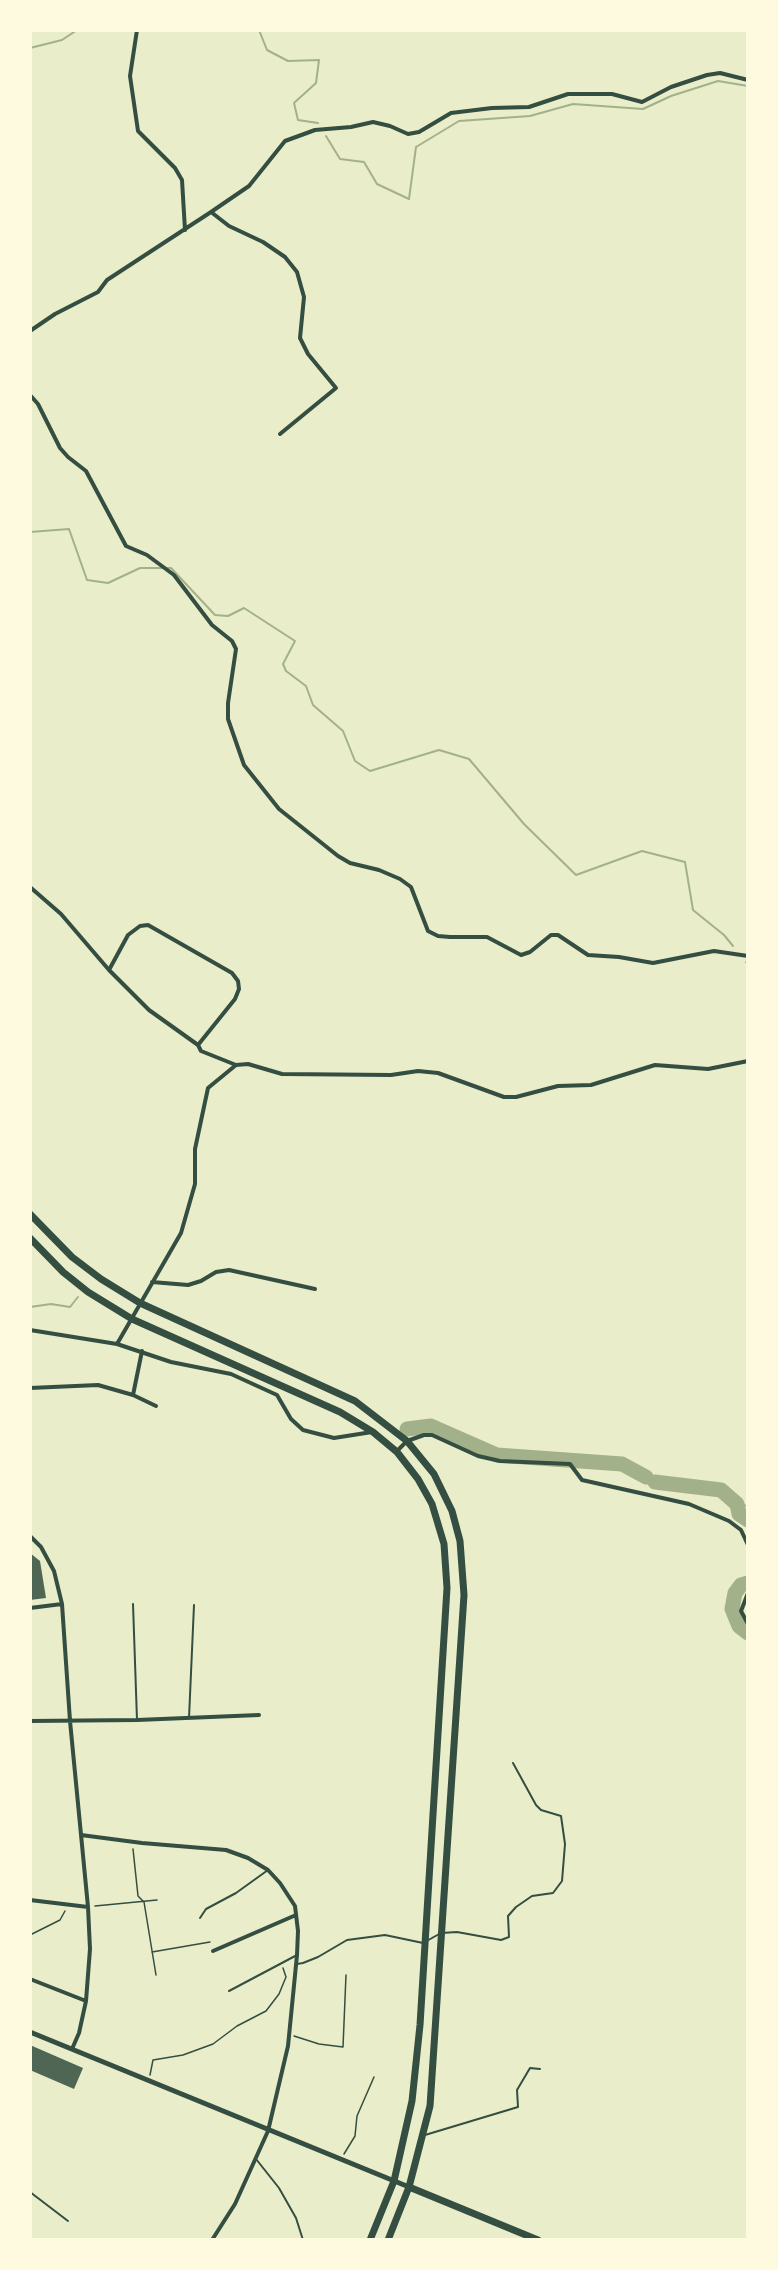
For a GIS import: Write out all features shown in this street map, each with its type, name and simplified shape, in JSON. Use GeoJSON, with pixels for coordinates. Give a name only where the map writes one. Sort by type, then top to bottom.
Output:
{"type":"FeatureCollection","features":[{"type":"Feature","properties":{"kind":"main road"},"geometry":{"type":"LineString","coordinates":[[30,1214],[72,1257],[140,1304],[355,1401],[407,1441],[434,1474],[452,1511],[460,1541],[464,1595],[430,2106],[410,2187],[388,2240]]}},
{"type":"Feature","properties":{"kind":"main road"},"geometry":{"type":"LineString","coordinates":[[30,1238],[63,1272],[88,1292],[132,1318],[340,1412],[373,1432],[397,1452],[432,1504],[444,1544],[447,1588],[423,1943],[420,2025],[412,2101],[394,2181],[370,2240]]}},
{"type":"Feature","properties":{"kind":"main road"},"geometry":{"type":"LineString","coordinates":[[410,2187],[538,2240]]}},
{"type":"Feature","properties":{"kind":"street"},"geometry":{"type":"LineString","coordinates":[[137,30],[130,76],[138,131],[175,168],[182,180],[185,230]]}},
{"type":"Feature","properties":{"kind":"street"},"geometry":{"type":"LineString","coordinates":[[30,332],[55,314],[98,292],[107,280],[249,186],[285,141],[315,130],[351,127],[373,122],[408,134],[419,132],[451,113],[492,108],[529,107],[568,94],[612,94],[642,102],[671,87],[707,75],[720,74],[748,80]]}},
{"type":"Feature","properties":{"kind":"street"},"geometry":{"type":"LineString","coordinates":[[212,212],[229,226],[263,242],[285,257],[297,272],[304,297],[300,338],[308,354],[336,388],[280,434]]}},
{"type":"Feature","properties":{"kind":"street"},"geometry":{"type":"LineString","coordinates":[[30,395],[38,404],[60,448],[86,471],[126,546],[147,555],[174,575],[208,619],[232,641],[236,649],[228,703],[228,719],[244,765],[279,809],[338,856],[350,863],[380,870],[411,887],[429,931],[438,936],[450,937],[480,935],[521,955],[552,935],[558,935],[588,955],[619,957],[653,963],[714,951],[748,956]]}},
{"type":"Feature","properties":{"kind":"street"},"geometry":{"type":"LineString","coordinates":[[30,887],[61,914],[109,970],[149,1010],[198,1046],[201,1051],[236,1065],[248,1064],[282,1074],[391,1075],[418,1071],[428,1072],[504,1097],[516,1097],[558,1086],[591,1085],[655,1065],[708,1069],[748,1061]]}},
{"type":"Feature","properties":{"kind":"street"},"geometry":{"type":"LineString","coordinates":[[109,970],[132,931],[140,926],[148,925],[232,973],[238,981],[239,989],[235,999],[198,1046]]}},
{"type":"Feature","properties":{"kind":"street"},"geometry":{"type":"LineString","coordinates":[[117,1344],[181,1233],[195,1184],[195,1149],[208,1088],[236,1065]]}},
{"type":"Feature","properties":{"kind":"street"},"geometry":{"type":"LineString","coordinates":[[152,1282],[188,1285],[201,1281],[216,1272],[229,1270],[315,1289]]}},
{"type":"Feature","properties":{"kind":"street"},"geometry":{"type":"LineString","coordinates":[[30,1330],[117,1344],[171,1362],[231,1374],[277,1395],[291,1419],[303,1430],[334,1438],[373,1432]]}},
{"type":"Feature","properties":{"kind":"street"},"geometry":{"type":"LineString","coordinates":[[133,1395],[142,1351]]}},
{"type":"Feature","properties":{"kind":"street"},"geometry":{"type":"LineString","coordinates":[[30,1388],[98,1386],[133,1395],[156,1406]]}},
{"type":"Feature","properties":{"kind":"street"},"geometry":{"type":"LineString","coordinates":[[397,1452],[407,1441],[424,1435],[432,1435],[478,1456],[500,1461],[570,1464],[582,1480],[688,1504],[729,1521],[741,1530],[748,1545]]}},
{"type":"Feature","properties":{"kind":"street"},"geometry":{"type":"LineString","coordinates":[[30,1536],[41,1547],[54,1571],[62,1604],[70,1720],[88,1907],[90,1949],[86,2001],[79,2033],[72,2049]]}},
{"type":"Feature","properties":{"kind":"street"},"geometry":{"type":"LineString","coordinates":[[748,1593],[741,1611],[748,1624]]}},
{"type":"Feature","properties":{"kind":"street"},"geometry":{"type":"LineString","coordinates":[[30,1608],[62,1604]]}},
{"type":"Feature","properties":{"kind":"street"},"geometry":{"type":"LineString","coordinates":[[30,1721],[137,1720],[259,1715]]}},
{"type":"Feature","properties":{"kind":"street"},"geometry":{"type":"LineString","coordinates":[[81,1835],[225,1850],[248,1858],[268,1870],[280,1883],[295,1906],[298,1931],[297,1964],[289,2035],[268,2130],[235,2204],[212,2240]]}},
{"type":"Feature","properties":{"kind":"street"},"geometry":{"type":"LineString","coordinates":[[30,1900],[88,1907]]}},
{"type":"Feature","properties":{"kind":"street"},"geometry":{"type":"LineString","coordinates":[[213,1951],[296,1915]]}},
{"type":"Feature","properties":{"kind":"street"},"geometry":{"type":"LineString","coordinates":[[30,1979],[86,2001]]}},
{"type":"Feature","properties":{"kind":"street"},"geometry":{"type":"LineString","coordinates":[[30,2032],[410,2187]]}},
{"type":"Feature","properties":{"kind":"lane"},"geometry":{"type":"LineString","coordinates":[[133,1604],[137,1720]]}},
{"type":"Feature","properties":{"kind":"lane"},"geometry":{"type":"LineString","coordinates":[[189,1718],[194,1605]]}},
{"type":"Feature","properties":{"kind":"lane"},"geometry":{"type":"LineString","coordinates":[[297,1964],[303,1964],[318,1957],[346,1940],[385,1935],[423,1943],[441,1933],[457,1932],[506,1940],[510,1932],[508,1916],[516,1907],[532,1896],[553,1893],[562,1881],[565,1844],[561,1816],[542,1810],[536,1805],[513,1763]]}},
{"type":"Feature","properties":{"kind":"lane"},"geometry":{"type":"LineString","coordinates":[[200,1918],[206,1909],[236,1893],[268,1870]]}},
{"type":"Feature","properties":{"kind":"lane"},"geometry":{"type":"LineString","coordinates":[[229,1991],[297,1955]]}},
{"type":"Feature","properties":{"kind":"lane"},"geometry":{"type":"LineString","coordinates":[[422,2136],[518,2108],[517,2090],[530,2068],[540,2069]]}},
{"type":"Feature","properties":{"kind":"lane"},"geometry":{"type":"LineString","coordinates":[[256,2159],[279,2188],[296,2218],[303,2240]]}},
{"type":"Feature","properties":{"kind":"lane"},"geometry":{"type":"LineString","coordinates":[[30,2192],[68,2221]]}},
{"type":"Feature","properties":{"kind":"path"},"geometry":{"type":"LineString","coordinates":[[133,1842],[138,1896],[144,1902],[156,1975]]}},
{"type":"Feature","properties":{"kind":"path"},"geometry":{"type":"LineString","coordinates":[[88,1907],[157,1900]]}},
{"type":"Feature","properties":{"kind":"path"},"geometry":{"type":"LineString","coordinates":[[30,1935],[60,1920],[68,1905]]}},
{"type":"Feature","properties":{"kind":"path"},"geometry":{"type":"LineString","coordinates":[[152,1952],[210,1942]]}},
{"type":"Feature","properties":{"kind":"path"},"geometry":{"type":"LineString","coordinates":[[148,2081],[153,2060],[183,2055],[213,2044],[237,2026],[266,2011],[279,1994],[286,1977],[281,1964]]}},
{"type":"Feature","properties":{"kind":"path"},"geometry":{"type":"LineString","coordinates":[[289,2035],[319,2044],[343,2047],[346,1975]]}},
{"type":"Feature","properties":{"kind":"path"},"geometry":{"type":"LineString","coordinates":[[340,2160],[355,2136],[357,2116],[374,2077]]}},
{"type":"Feature","properties":{"kind":"building"},"geometry":{"type":"Polygon","coordinates":[[[30,1553],[40,1561],[46,1598],[30,1600],[30,1553]]]}},
{"type":"Feature","properties":{"kind":"building"},"geometry":{"type":"Polygon","coordinates":[[[30,2045],[83,2068],[74,2089],[30,2070],[30,2045]]]}},
{"type":"Feature","properties":{"kind":"waterway"},"geometry":{"type":"LineString","coordinates":[[30,48],[62,40],[77,30]]}},
{"type":"Feature","properties":{"kind":"waterway"},"geometry":{"type":"LineString","coordinates":[[259,30],[267,50],[288,61],[319,60],[316,83],[294,103],[298,120],[318,123]]}},
{"type":"Feature","properties":{"kind":"waterway"},"geometry":{"type":"LineString","coordinates":[[326,136],[340,159],[364,162],[377,184],[409,199],[416,147],[459,121],[530,116],[573,104],[643,109],[671,96],[718,81],[748,86]]}},
{"type":"Feature","properties":{"kind":"waterway"},"geometry":{"type":"LineString","coordinates":[[30,532],[69,529],[87,580],[108,583],[140,568],[171,568],[215,615],[228,616],[244,608],[295,641],[283,664],[286,671],[306,686],[313,705],[343,731],[355,761],[370,771],[439,750],[469,759],[524,824],[576,875],[642,851],[685,862],[693,910],[724,935],[733,946]]}},
{"type":"Feature","properties":{"kind":"waterway"},"geometry":{"type":"LineString","coordinates":[[30,1307],[51,1304],[70,1307],[78,1297]]}},
{"type":"Feature","properties":{"kind":"waterway"},"geometry":{"type":"LineString","coordinates":[[407,1429],[431,1426],[497,1455],[622,1464],[646,1477]]}},
{"type":"Feature","properties":{"kind":"waterway"},"geometry":{"type":"LineString","coordinates":[[655,1482],[721,1490],[737,1504],[739,1514],[748,1520]]}},
{"type":"Feature","properties":{"kind":"waterway"},"geometry":{"type":"LineString","coordinates":[[737,1504],[748,1506]]}},
{"type":"Feature","properties":{"kind":"waterway"},"geometry":{"type":"LineString","coordinates":[[748,1583],[741,1585],[735,1593],[732,1609],[739,1626],[748,1633]]}}]}
